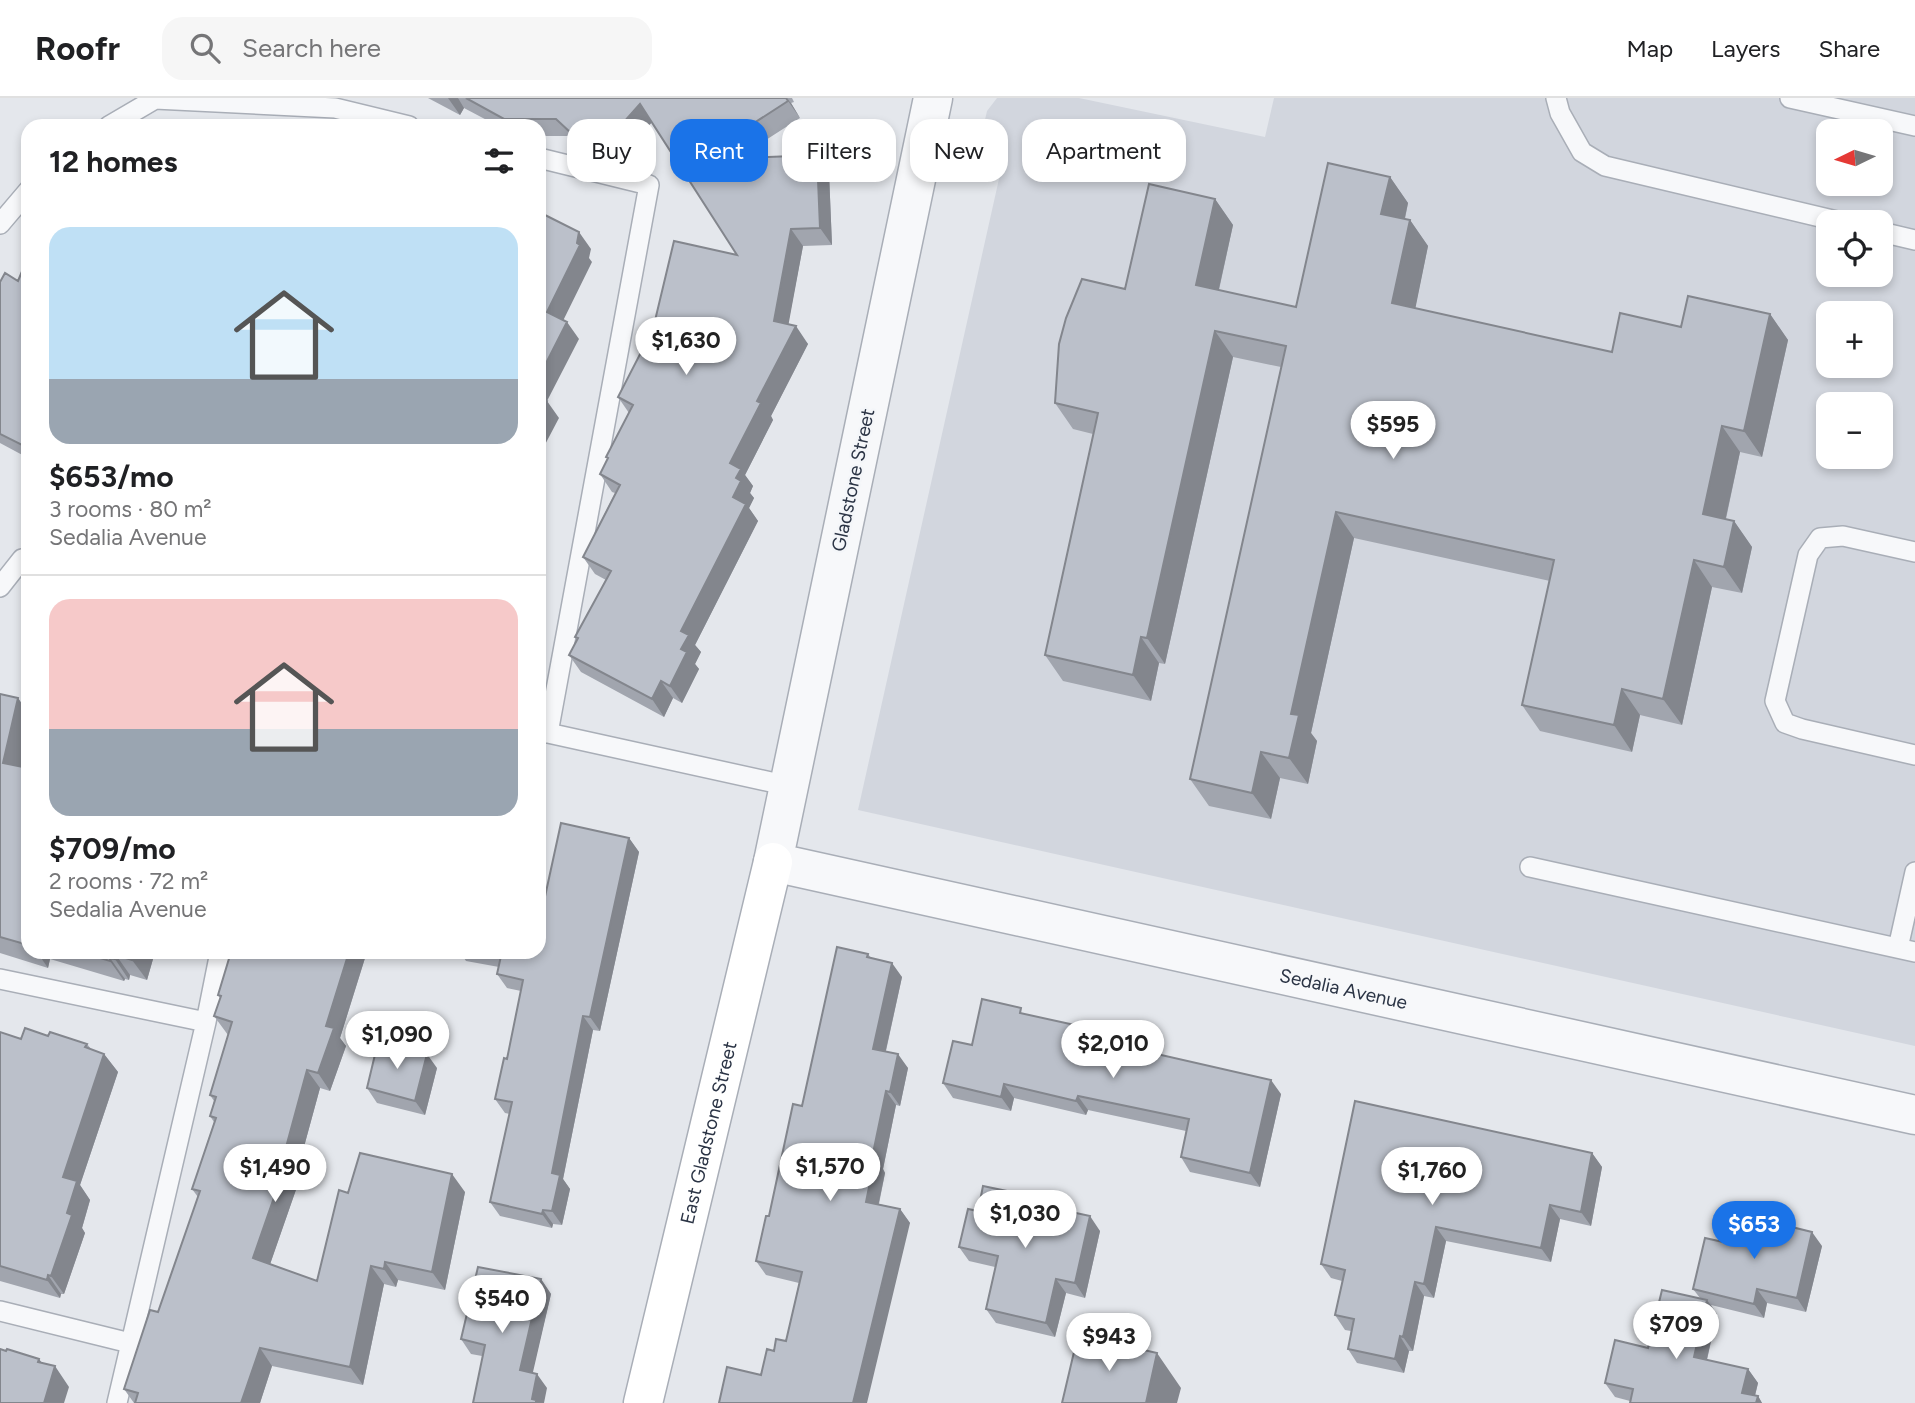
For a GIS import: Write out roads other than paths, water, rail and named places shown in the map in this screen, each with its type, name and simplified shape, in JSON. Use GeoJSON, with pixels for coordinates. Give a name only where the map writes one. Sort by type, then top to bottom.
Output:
{"type":"FeatureCollection","features":[{"type":"Feature","properties":{"kind":"street","name":"Gladstone Street"},"geometry":{"type":"LineString","coordinates":[[773,862],[933,98]]}},
{"type":"Feature","properties":{"kind":"street","name":"Sedalia Avenue"},"geometry":{"type":"LineString","coordinates":[[773,862],[1915,1115]]}},
{"type":"Feature","properties":{"kind":"street","name":"East Gladstone Street"},"geometry":{"type":"LineString","coordinates":[[643,1403],[773,862]]}},
{"type":"Feature","properties":{"kind":"lane"},"geometry":{"type":"LineString","coordinates":[[1556,98],[1560,113],[1582,152],[1605,166],[1816,216]]}},
{"type":"Feature","properties":{"kind":"lane"},"geometry":{"type":"LineString","coordinates":[[1790,98],[1915,126]]}},
{"type":"Feature","properties":{"kind":"lane"},"geometry":{"type":"LineString","coordinates":[[121,119],[155,99],[333,117]]}},
{"type":"Feature","properties":{"kind":"lane"},"geometry":{"type":"LineString","coordinates":[[546,160],[649,185],[546,723]]}},
{"type":"Feature","properties":{"kind":"lane"},"geometry":{"type":"LineString","coordinates":[[0,224],[21,199]]}},
{"type":"Feature","properties":{"kind":"lane"},"geometry":{"type":"LineString","coordinates":[[1893,235],[1915,240]]}},
{"type":"Feature","properties":{"kind":"lane"},"geometry":{"type":"LineString","coordinates":[[1915,552],[1843,536],[1820,538],[1808,555],[1775,701],[1785,723],[1915,755]]}},
{"type":"Feature","properties":{"kind":"lane"},"geometry":{"type":"LineString","coordinates":[[0,587],[21,560]]}},
{"type":"Feature","properties":{"kind":"lane"},"geometry":{"type":"LineString","coordinates":[[546,733],[789,786]]}},
{"type":"Feature","properties":{"kind":"lane"},"geometry":{"type":"LineString","coordinates":[[1530,867],[1906,949],[1915,872]]}},
{"type":"Feature","properties":{"kind":"lane"},"geometry":{"type":"LineString","coordinates":[[117,1403],[219,959]]}},
{"type":"Feature","properties":{"kind":"lane"},"geometry":{"type":"LineString","coordinates":[[0,979],[206,1022]]}},
{"type":"Feature","properties":{"kind":"lane"},"geometry":{"type":"LineString","coordinates":[[0,1311],[130,1343]]}}]}
